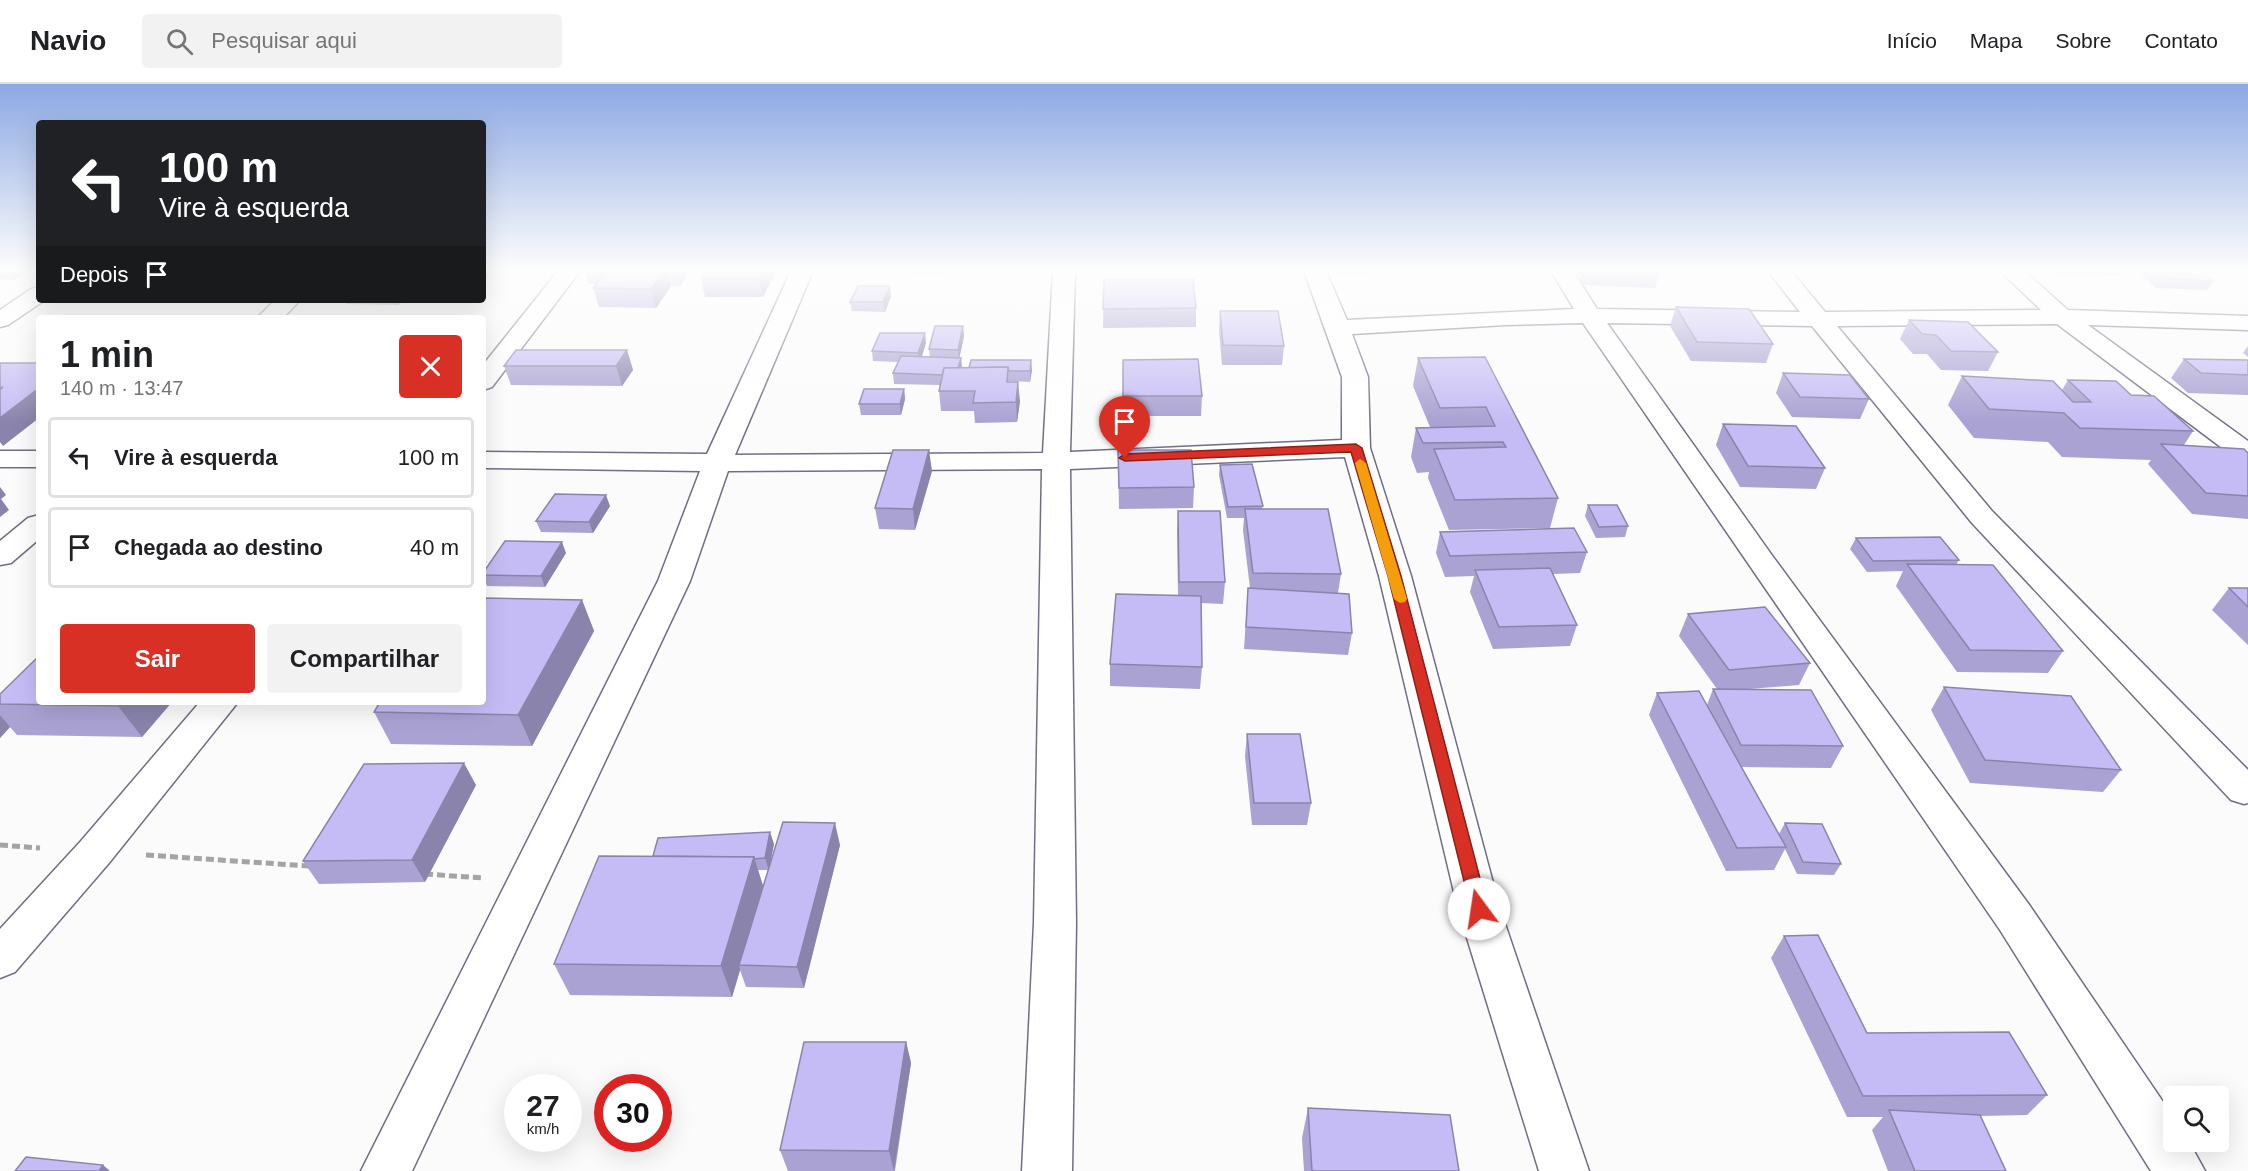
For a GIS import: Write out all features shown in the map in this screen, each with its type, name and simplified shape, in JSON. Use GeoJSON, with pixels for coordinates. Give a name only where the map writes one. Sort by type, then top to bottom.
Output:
{"type":"FeatureCollection","features":[{"type":"Feature","properties":{"kind":"street"},"geometry":{"type":"LineString","coordinates":[[486,378],[530,322]]}},
{"type":"Feature","properties":{"kind":"street"},"geometry":{"type":"LineString","coordinates":[[386,1171],[526,880],[674,581],[717,462],[779,322]]}},
{"type":"Feature","properties":{"kind":"street"},"geometry":{"type":"LineString","coordinates":[[1047,1171],[1055,923],[1056,461],[1062,322]]}},
{"type":"Feature","properties":{"kind":"street"},"geometry":{"type":"LineString","coordinates":[[1335,322],[1355,377],[1356,448],[1395,576],[1479,909],[1564,1171]]}},
{"type":"Feature","properties":{"kind":"street"},"geometry":{"type":"LineString","coordinates":[[1338,328],[1443,322]]}},
{"type":"Feature","properties":{"kind":"street"},"geometry":{"type":"LineString","coordinates":[[1594,322],[1760,561],[2015,918],[2180,1171]]}},
{"type":"Feature","properties":{"kind":"street"},"geometry":{"type":"LineString","coordinates":[[1821,322],[1982,517],[2244,790]]}},
{"type":"Feature","properties":{"kind":"street"},"geometry":{"type":"LineString","coordinates":[[2070,322],[2248,454]]}},
{"type":"Feature","properties":{"kind":"street"},"geometry":{"type":"LineString","coordinates":[[2214,322],[2248,323]]}},
{"type":"Feature","properties":{"kind":"street"},"geometry":{"type":"LineString","coordinates":[[486,460],[1056,461],[1356,448]]}},
{"type":"Feature","properties":{"kind":"street"},"geometry":{"type":"LineString","coordinates":[[0,459],[36,459]]}},
{"type":"Feature","properties":{"kind":"street"},"geometry":{"type":"LineString","coordinates":[[0,556],[36,526]]}},
{"type":"Feature","properties":{"kind":"street"},"geometry":{"type":"LineString","coordinates":[[0,959],[95,852],[218,705]]}},
{"type":"Feature","properties":{"kind":"path"},"geometry":{"type":"LineString","coordinates":[[0,845],[310,866]]}},
{"type":"Feature","properties":{"kind":"path"},"geometry":{"type":"LineString","coordinates":[[418,873],[526,880]]}},
{"type":"Feature","properties":{"kind":"building"},"geometry":{"type":"Polygon","coordinates":[[[1221,322],[1280,322],[1284,346],[1223,345],[1221,322]]]}},
{"type":"Feature","properties":{"kind":"building"},"geometry":{"type":"Polygon","coordinates":[[[1685,322],[1758,322],[1773,344],[1697,342],[1685,322]]]}},
{"type":"Feature","properties":{"kind":"building"},"geometry":{"type":"Polygon","coordinates":[[[1911,322],[1968,322],[1998,352],[1951,351],[1936,335],[1922,334],[1911,322]]]}},
{"type":"Feature","properties":{"kind":"building"},"geometry":{"type":"Polygon","coordinates":[[[935,326],[963,326],[958,350],[929,349],[935,326]]]}},
{"type":"Feature","properties":{"kind":"building"},"geometry":{"type":"Polygon","coordinates":[[[880,333],[925,333],[918,353],[872,351],[880,333]]]}},
{"type":"Feature","properties":{"kind":"building"},"geometry":{"type":"Polygon","coordinates":[[[516,350],[627,350],[616,366],[504,366],[516,350]]]}},
{"type":"Feature","properties":{"kind":"building"},"geometry":{"type":"Polygon","coordinates":[[[901,356],[961,358],[958,368],[944,368],[942,375],[893,373],[901,356]]]}},
{"type":"Feature","properties":{"kind":"building"},"geometry":{"type":"Polygon","coordinates":[[[1485,357],[1558,498],[1455,500],[1434,449],[1506,447],[1503,442],[1423,443],[1416,428],[1495,426],[1486,407],[1440,408],[1418,358],[1485,357]]]}},
{"type":"Feature","properties":{"kind":"building"},"geometry":{"type":"Polygon","coordinates":[[[1198,359],[1202,396],[1123,396],[1123,360],[1198,359]]]}},
{"type":"Feature","properties":{"kind":"building"},"geometry":{"type":"Polygon","coordinates":[[[2184,359],[2248,360],[2248,375],[2201,373],[2184,359]]]}},
{"type":"Feature","properties":{"kind":"building"},"geometry":{"type":"Polygon","coordinates":[[[971,360],[1031,360],[1030,371],[1009,371],[1008,367],[969,368],[971,360]]]}},
{"type":"Feature","properties":{"kind":"building"},"geometry":{"type":"Polygon","coordinates":[[[0,363],[36,363],[36,390],[0,418],[0,390],[3,387],[0,388],[0,363]]]}},
{"type":"Feature","properties":{"kind":"building"},"geometry":{"type":"Polygon","coordinates":[[[1008,367],[1007,382],[1018,382],[1016,402],[973,403],[975,391],[939,391],[944,368],[1008,367]]]}},
{"type":"Feature","properties":{"kind":"building"},"geometry":{"type":"Polygon","coordinates":[[[1783,373],[1850,375],[1869,399],[1800,397],[1783,373]]]}},
{"type":"Feature","properties":{"kind":"building"},"geometry":{"type":"Polygon","coordinates":[[[1962,376],[2053,381],[2073,402],[2091,402],[2068,380],[2116,381],[2131,395],[2154,396],[2193,431],[2080,428],[2064,413],[1989,409],[1962,376]]]}},
{"type":"Feature","properties":{"kind":"building"},"geometry":{"type":"Polygon","coordinates":[[[864,389],[904,389],[900,404],[859,404],[864,389]]]}},
{"type":"Feature","properties":{"kind":"building"},"geometry":{"type":"Polygon","coordinates":[[[1723,424],[1796,426],[1825,468],[1748,466],[1723,424]]]}},
{"type":"Feature","properties":{"kind":"building"},"geometry":{"type":"Polygon","coordinates":[[[2161,444],[2244,449],[2248,453],[2248,496],[2206,493],[2161,444]]]}},
{"type":"Feature","properties":{"kind":"building"},"geometry":{"type":"Polygon","coordinates":[[[893,450],[929,450],[913,509],[875,508],[893,450]]]}},
{"type":"Feature","properties":{"kind":"building"},"geometry":{"type":"Polygon","coordinates":[[[1118,450],[1191,450],[1194,487],[1119,488],[1118,450]]]}},
{"type":"Feature","properties":{"kind":"building"},"geometry":{"type":"Polygon","coordinates":[[[1252,464],[1263,506],[1228,507],[1220,465],[1252,464]]]}},
{"type":"Feature","properties":{"kind":"building"},"geometry":{"type":"Polygon","coordinates":[[[555,494],[606,495],[589,522],[536,521],[555,494]]]}},
{"type":"Feature","properties":{"kind":"building"},"geometry":{"type":"Polygon","coordinates":[[[1588,505],[1617,505],[1628,526],[1599,527],[1588,505]]]}},
{"type":"Feature","properties":{"kind":"building"},"geometry":{"type":"Polygon","coordinates":[[[1245,509],[1328,509],[1341,574],[1253,573],[1245,509]]]}},
{"type":"Feature","properties":{"kind":"building"},"geometry":{"type":"Polygon","coordinates":[[[1178,511],[1220,511],[1225,582],[1179,582],[1178,511]]]}},
{"type":"Feature","properties":{"kind":"building"},"geometry":{"type":"Polygon","coordinates":[[[1574,528],[1587,552],[1450,556],[1440,532],[1574,528]]]}},
{"type":"Feature","properties":{"kind":"building"},"geometry":{"type":"Polygon","coordinates":[[[1940,537],[1959,560],[1873,561],[1856,538],[1940,537]]]}},
{"type":"Feature","properties":{"kind":"building"},"geometry":{"type":"Polygon","coordinates":[[[505,541],[562,542],[541,576],[486,575],[486,569],[505,541]]]}},
{"type":"Feature","properties":{"kind":"building"},"geometry":{"type":"Polygon","coordinates":[[[1907,564],[1993,565],[2063,651],[1970,650],[1907,564]]]}},
{"type":"Feature","properties":{"kind":"building"},"geometry":{"type":"Polygon","coordinates":[[[1550,568],[1577,625],[1499,627],[1475,570],[1550,568]]]}},
{"type":"Feature","properties":{"kind":"building"},"geometry":{"type":"Polygon","coordinates":[[[1248,588],[1349,594],[1352,633],[1246,627],[1248,588]]]}},
{"type":"Feature","properties":{"kind":"building"},"geometry":{"type":"Polygon","coordinates":[[[2229,588],[2248,588],[2248,607],[2229,588]]]}},
{"type":"Feature","properties":{"kind":"building"},"geometry":{"type":"Polygon","coordinates":[[[1116,594],[1201,596],[1202,667],[1110,664],[1116,594]]]}},
{"type":"Feature","properties":{"kind":"building"},"geometry":{"type":"Polygon","coordinates":[[[486,598],[582,600],[518,715],[374,712],[378,705],[486,705],[486,598]]]}},
{"type":"Feature","properties":{"kind":"building"},"geometry":{"type":"Polygon","coordinates":[[[1765,607],[1810,663],[1729,670],[1688,614],[1765,607]]]}},
{"type":"Feature","properties":{"kind":"building"},"geometry":{"type":"Polygon","coordinates":[[[36,659],[36,705],[0,704],[0,694],[36,659]]]}},
{"type":"Feature","properties":{"kind":"building"},"geometry":{"type":"Polygon","coordinates":[[[1944,687],[2071,696],[2121,770],[1985,760],[1944,687]]]}},
{"type":"Feature","properties":{"kind":"building"},"geometry":{"type":"Polygon","coordinates":[[[1713,689],[1811,690],[1843,746],[1741,745],[1713,689]]]}},
{"type":"Feature","properties":{"kind":"building"},"geometry":{"type":"Polygon","coordinates":[[[1699,691],[1786,847],[1737,848],[1657,693],[1699,691]]]}},
{"type":"Feature","properties":{"kind":"building"},"geometry":{"type":"Polygon","coordinates":[[[59,705],[119,705],[118,706],[59,705]]]}},
{"type":"Feature","properties":{"kind":"building"},"geometry":{"type":"Polygon","coordinates":[[[1247,734],[1300,734],[1311,803],[1254,803],[1247,734]]]}},
{"type":"Feature","properties":{"kind":"building"},"geometry":{"type":"Polygon","coordinates":[[[464,763],[412,860],[303,861],[364,764],[464,763]]]}},
{"type":"Feature","properties":{"kind":"building"},"geometry":{"type":"Polygon","coordinates":[[[783,822],[835,823],[797,967],[739,965],[783,822]]]}},
{"type":"Feature","properties":{"kind":"building"},"geometry":{"type":"Polygon","coordinates":[[[1785,823],[1822,824],[1841,864],[1803,862],[1785,823]]]}},
{"type":"Feature","properties":{"kind":"building"},"geometry":{"type":"Polygon","coordinates":[[[770,832],[765,858],[653,856],[658,838],[770,832]]]}},
{"type":"Feature","properties":{"kind":"building"},"geometry":{"type":"Polygon","coordinates":[[[599,856],[754,857],[721,966],[554,964],[599,856]]]}},
{"type":"Feature","properties":{"kind":"building"},"geometry":{"type":"Polygon","coordinates":[[[1818,935],[1867,1033],[2009,1032],[2047,1095],[1863,1096],[1784,936],[1818,935]]]}},
{"type":"Feature","properties":{"kind":"building"},"geometry":{"type":"Polygon","coordinates":[[[804,1042],[906,1042],[889,1151],[780,1150],[804,1042]]]}},
{"type":"Feature","properties":{"kind":"building"},"geometry":{"type":"Polygon","coordinates":[[[1308,1108],[1450,1115],[1459,1171],[1312,1171],[1308,1108]]]}},
{"type":"Feature","properties":{"kind":"building"},"geometry":{"type":"Polygon","coordinates":[[[1889,1110],[1980,1115],[2006,1171],[1915,1171],[1889,1110]]]}},
{"type":"Feature","properties":{"kind":"building"},"geometry":{"type":"Polygon","coordinates":[[[26,1157],[103,1165],[99,1171],[15,1171],[26,1157]]]}},
{"type":"Feature","properties":{"kind":"slow traffic"},"geometry":{"type":"LineString","coordinates":[[1360,463],[1400,599]]}},
{"type":"Feature","properties":{"kind":"route"},"geometry":{"type":"LineString","coordinates":[[1125,458],[1356,448],[1395,576],[1479,909]]}}]}
